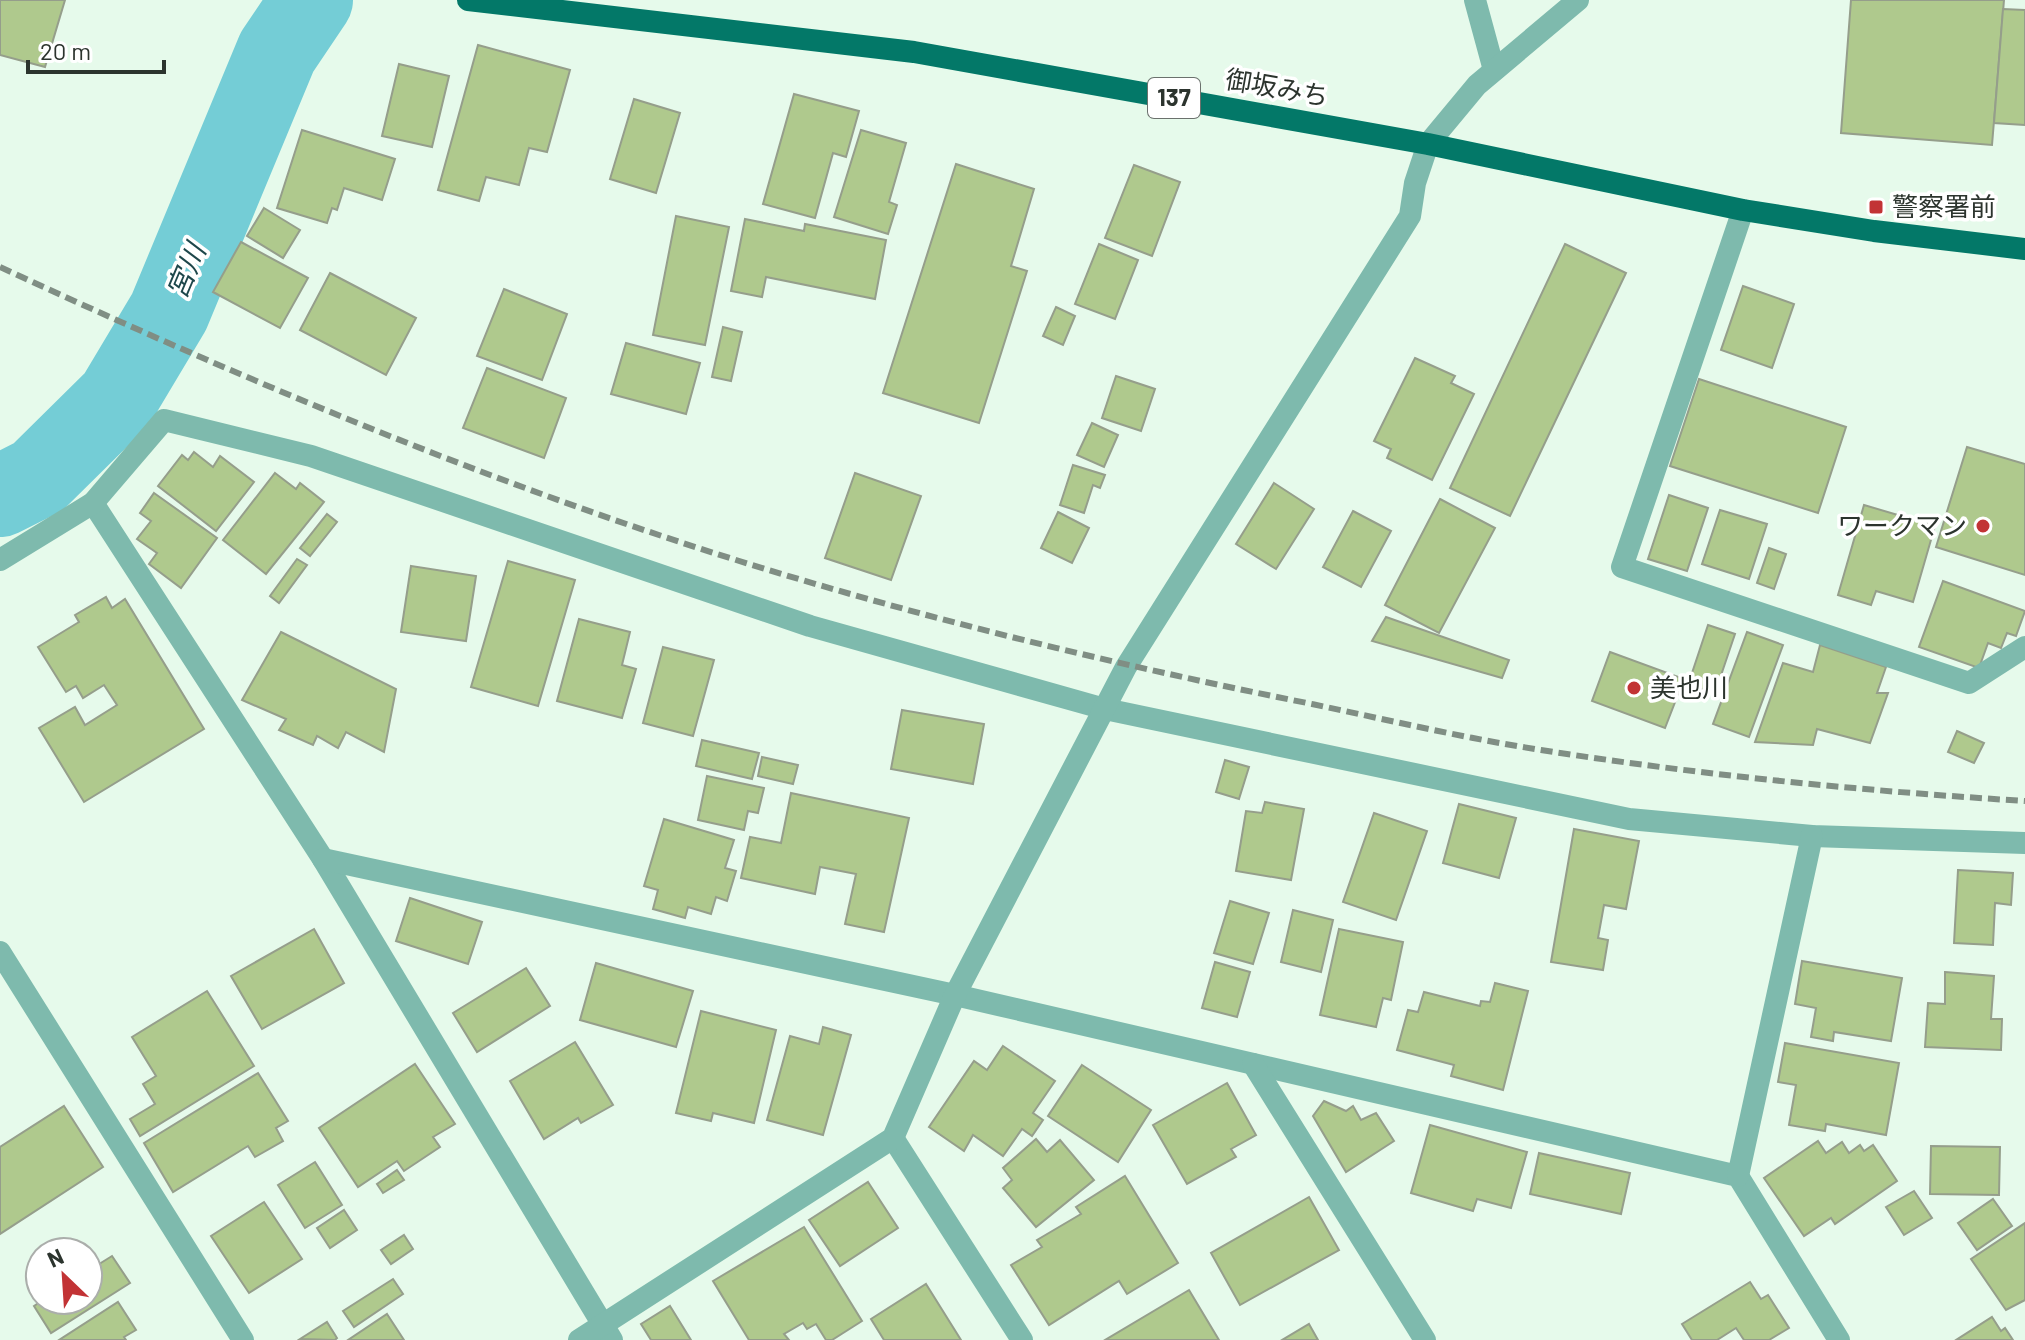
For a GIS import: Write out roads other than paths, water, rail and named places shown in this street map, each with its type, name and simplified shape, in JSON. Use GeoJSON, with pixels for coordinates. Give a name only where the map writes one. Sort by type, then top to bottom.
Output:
{"type":"FeatureCollection","features":[{"type":"Feature","properties":{"kind":"highway","name":"御坂みち"},"geometry":{"type":"LineString","coordinates":[[468,0],[914,52],[1428,144],[1743,210],[1874,231],[2025,249]]}},
{"type":"Feature","properties":{"kind":"street"},"geometry":{"type":"LineString","coordinates":[[1475,0],[1494,70]]}},
{"type":"Feature","properties":{"kind":"street"},"geometry":{"type":"LineString","coordinates":[[579,1340],[608,1333],[893,1138],[955,995],[1126,667],[1410,216],[1415,183],[1428,144],[1477,85],[1578,0]]}},
{"type":"Feature","properties":{"kind":"street"},"geometry":{"type":"LineString","coordinates":[[1743,210],[1622,567],[1969,683],[2025,647]]}},
{"type":"Feature","properties":{"kind":"street"},"geometry":{"type":"LineString","coordinates":[[0,560],[93,503],[164,420],[311,456],[810,626],[1105,709],[1629,819],[1812,836],[2025,843]]}},
{"type":"Feature","properties":{"kind":"street"},"geometry":{"type":"LineString","coordinates":[[93,503],[323,859],[608,1333]]}},
{"type":"Feature","properties":{"kind":"street"},"geometry":{"type":"LineString","coordinates":[[1812,836],[1738,1176],[1839,1340]]}},
{"type":"Feature","properties":{"kind":"street"},"geometry":{"type":"LineString","coordinates":[[323,859],[955,995],[1738,1176]]}},
{"type":"Feature","properties":{"kind":"street"},"geometry":{"type":"LineString","coordinates":[[0,952],[243,1340]]}},
{"type":"Feature","properties":{"kind":"street"},"geometry":{"type":"LineString","coordinates":[[1253,1064],[1425,1340]]}},
{"type":"Feature","properties":{"kind":"street"},"geometry":{"type":"LineString","coordinates":[[893,1138],[1022,1340]]}},
{"type":"Feature","properties":{"kind":"waterway","name":"宮川"},"geometry":{"type":"LineString","coordinates":[[0,496],[38,477],[117,399],[169,312],[277,52],[312,0]]}},
{"type":"Feature","properties":{"kind":"railway"},"geometry":{"type":"LineString","coordinates":[[0,267],[265,385],[444,457],[625,524],[717,554],[938,618],[1162,672],[1512,745],[1782,781],[2025,801]]}},
{"type":"Feature","properties":{"kind":"place","name":"警察署前"},"geometry":{"type":"Point","coordinates":[1876,207]}},
{"type":"Feature","properties":{"kind":"place","name":"ワークマン"},"geometry":{"type":"Point","coordinates":[1983,526]}},
{"type":"Feature","properties":{"kind":"place","name":"美也川"},"geometry":{"type":"Point","coordinates":[1634,688]}}]}
